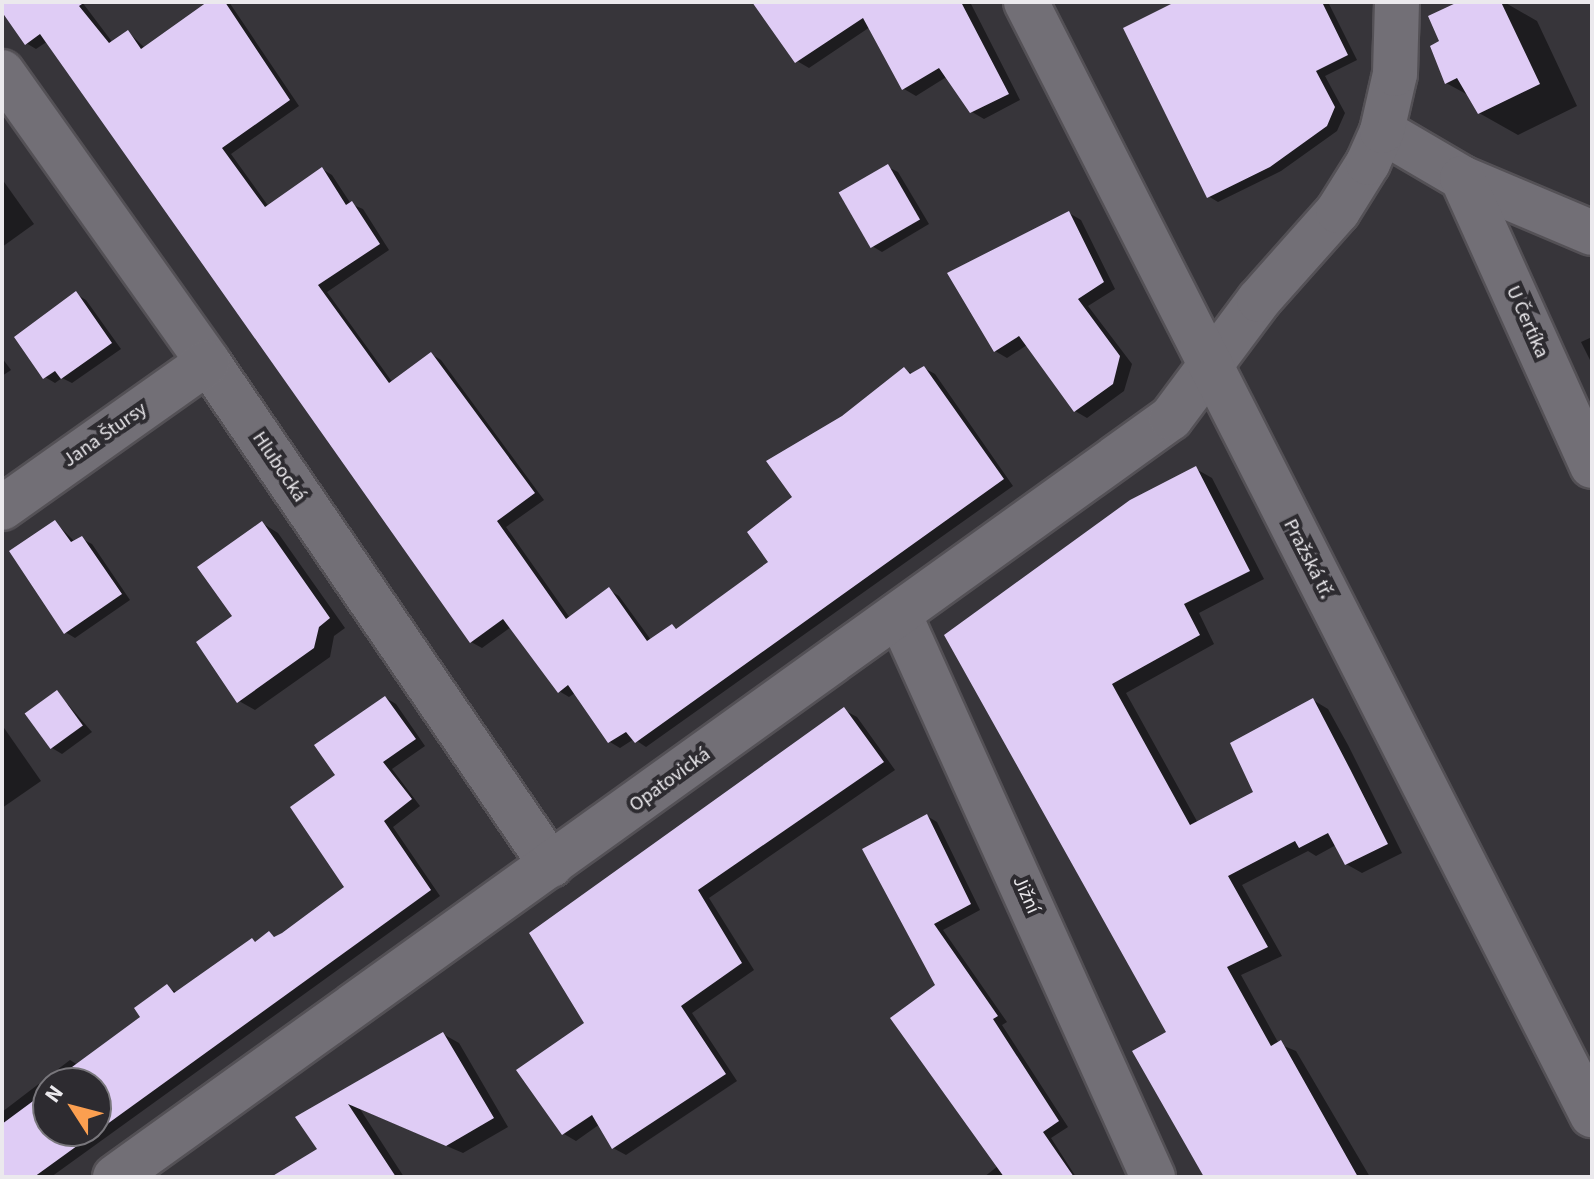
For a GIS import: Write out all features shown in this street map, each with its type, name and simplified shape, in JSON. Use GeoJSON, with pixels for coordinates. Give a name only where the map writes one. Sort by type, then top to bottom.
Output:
{"type":"FeatureCollection","features":[{"type":"Feature","properties":{"kind":"street","name":"Pražská tř."},"geometry":{"type":"LineString","coordinates":[[1026,2],[1592,1115]]}},
{"type":"Feature","properties":{"kind":"street"},"geometry":{"type":"LineString","coordinates":[[1397,2],[1395,74],[1382,131],[1462,178],[1592,233]]}},
{"type":"Feature","properties":{"kind":"street","name":"Hlubocká"},"geometry":{"type":"LineString","coordinates":[[2,72],[208,362],[551,865]]}},
{"type":"Feature","properties":{"kind":"street","name":"Opatovická"},"geometry":{"type":"LineString","coordinates":[[115,1177],[1171,418],[1259,300],[1338,211],[1382,131]]}},
{"type":"Feature","properties":{"kind":"street","name":"U Čertíka"},"geometry":{"type":"LineString","coordinates":[[1462,178],[1592,466]]}},
{"type":"Feature","properties":{"kind":"street","name":"Jana Štursy"},"geometry":{"type":"LineString","coordinates":[[2,508],[208,362]]}},
{"type":"Feature","properties":{"kind":"street","name":"Jižní"},"geometry":{"type":"LineString","coordinates":[[899,614],[1153,1177]]}},
{"type":"Feature","properties":{"kind":"building"},"geometry":{"type":"Polygon","coordinates":[[[2,2],[85,2],[79,6],[109,43],[128,30],[141,49],[207,2],[225,2],[290,100],[222,148],[265,207],[322,167],[346,205],[352,201],[380,244],[318,285],[389,383],[431,352],[535,493],[497,521],[566,619],[609,587],[647,641],[672,624],[676,629],[768,562],[747,532],[792,497],[766,461],[842,416],[904,367],[910,374],[924,366],[1004,479],[635,743],[626,732],[608,743],[568,685],[558,693],[503,619],[470,643],[40,34],[25,45],[2,12],[2,2]]]}},
{"type":"Feature","properties":{"kind":"building"},"geometry":{"type":"Polygon","coordinates":[[[752,2],[961,2],[1009,94],[970,113],[939,68],[902,90],[863,18],[795,63],[752,2]]]}},
{"type":"Feature","properties":{"kind":"building"},"geometry":{"type":"Polygon","coordinates":[[[1175,2],[1322,2],[1348,55],[1316,71],[1335,107],[1327,126],[1270,167],[1207,198],[1123,28],[1175,2]]]}},
{"type":"Feature","properties":{"kind":"building"},"geometry":{"type":"Polygon","coordinates":[[[1458,2],[1501,2],[1540,84],[1478,114],[1457,78],[1445,84],[1430,46],[1439,41],[1428,16],[1458,2]]]}},
{"type":"Feature","properties":{"kind":"building"},"geometry":{"type":"Polygon","coordinates":[[[888,164],[920,219],[871,248],[839,192],[888,164]]]}},
{"type":"Feature","properties":{"kind":"building"},"geometry":{"type":"Polygon","coordinates":[[[1069,211],[1104,282],[1078,299],[1120,356],[1113,384],[1074,412],[1019,336],[994,352],[947,273],[1069,211]]]}},
{"type":"Feature","properties":{"kind":"building"},"geometry":{"type":"Polygon","coordinates":[[[76,291],[112,343],[61,379],[55,371],[43,379],[14,337],[76,291]]]}},
{"type":"Feature","properties":{"kind":"building"},"geometry":{"type":"Polygon","coordinates":[[[1196,466],[1250,571],[1184,604],[1200,635],[1112,684],[1190,825],[1253,792],[1230,743],[1313,698],[1388,844],[1345,865],[1328,833],[1299,848],[1295,841],[1228,876],[1268,947],[1227,967],[1271,1046],[1281,1040],[1358,1177],[1204,1177],[1132,1051],[1166,1032],[944,635],[1130,500],[1196,466]]]}},
{"type":"Feature","properties":{"kind":"building"},"geometry":{"type":"Polygon","coordinates":[[[55,520],[71,542],[82,536],[122,594],[64,634],[9,551],[55,520]]]}},
{"type":"Feature","properties":{"kind":"building"},"geometry":{"type":"Polygon","coordinates":[[[262,521],[330,618],[319,627],[314,648],[237,703],[196,642],[232,616],[197,567],[262,521]]]}},
{"type":"Feature","properties":{"kind":"building"},"geometry":{"type":"Polygon","coordinates":[[[57,690],[83,726],[51,749],[25,714],[57,690]]]}},
{"type":"Feature","properties":{"kind":"building"},"geometry":{"type":"Polygon","coordinates":[[[385,696],[416,739],[383,762],[412,799],[384,821],[431,890],[112,1121],[112,1067],[72,1067],[140,1017],[134,1008],[167,984],[174,993],[252,938],[255,942],[269,931],[274,937],[282,933],[344,887],[290,807],[335,775],[314,745],[385,696]]]}},
{"type":"Feature","properties":{"kind":"building"},"geometry":{"type":"Polygon","coordinates":[[[844,707],[884,762],[698,890],[742,963],[681,1006],[726,1074],[612,1149],[592,1115],[562,1135],[516,1070],[584,1023],[529,933],[844,707]]]}},
{"type":"Feature","properties":{"kind":"building"},"geometry":{"type":"Polygon","coordinates":[[[927,814],[971,904],[934,924],[998,1016],[993,1019],[1059,1121],[1043,1132],[1074,1177],[1004,1177],[890,1018],[935,985],[862,849],[927,814]]]}},
{"type":"Feature","properties":{"kind":"building"},"geometry":{"type":"Polygon","coordinates":[[[443,1032],[494,1118],[446,1146],[348,1104],[396,1177],[271,1177],[317,1149],[295,1117],[443,1032]]]}},
{"type":"Feature","properties":{"kind":"building"},"geometry":{"type":"Polygon","coordinates":[[[32,1102],[32,1147],[75,1147],[34,1177],[2,1177],[2,1124],[32,1102]]]}}]}
